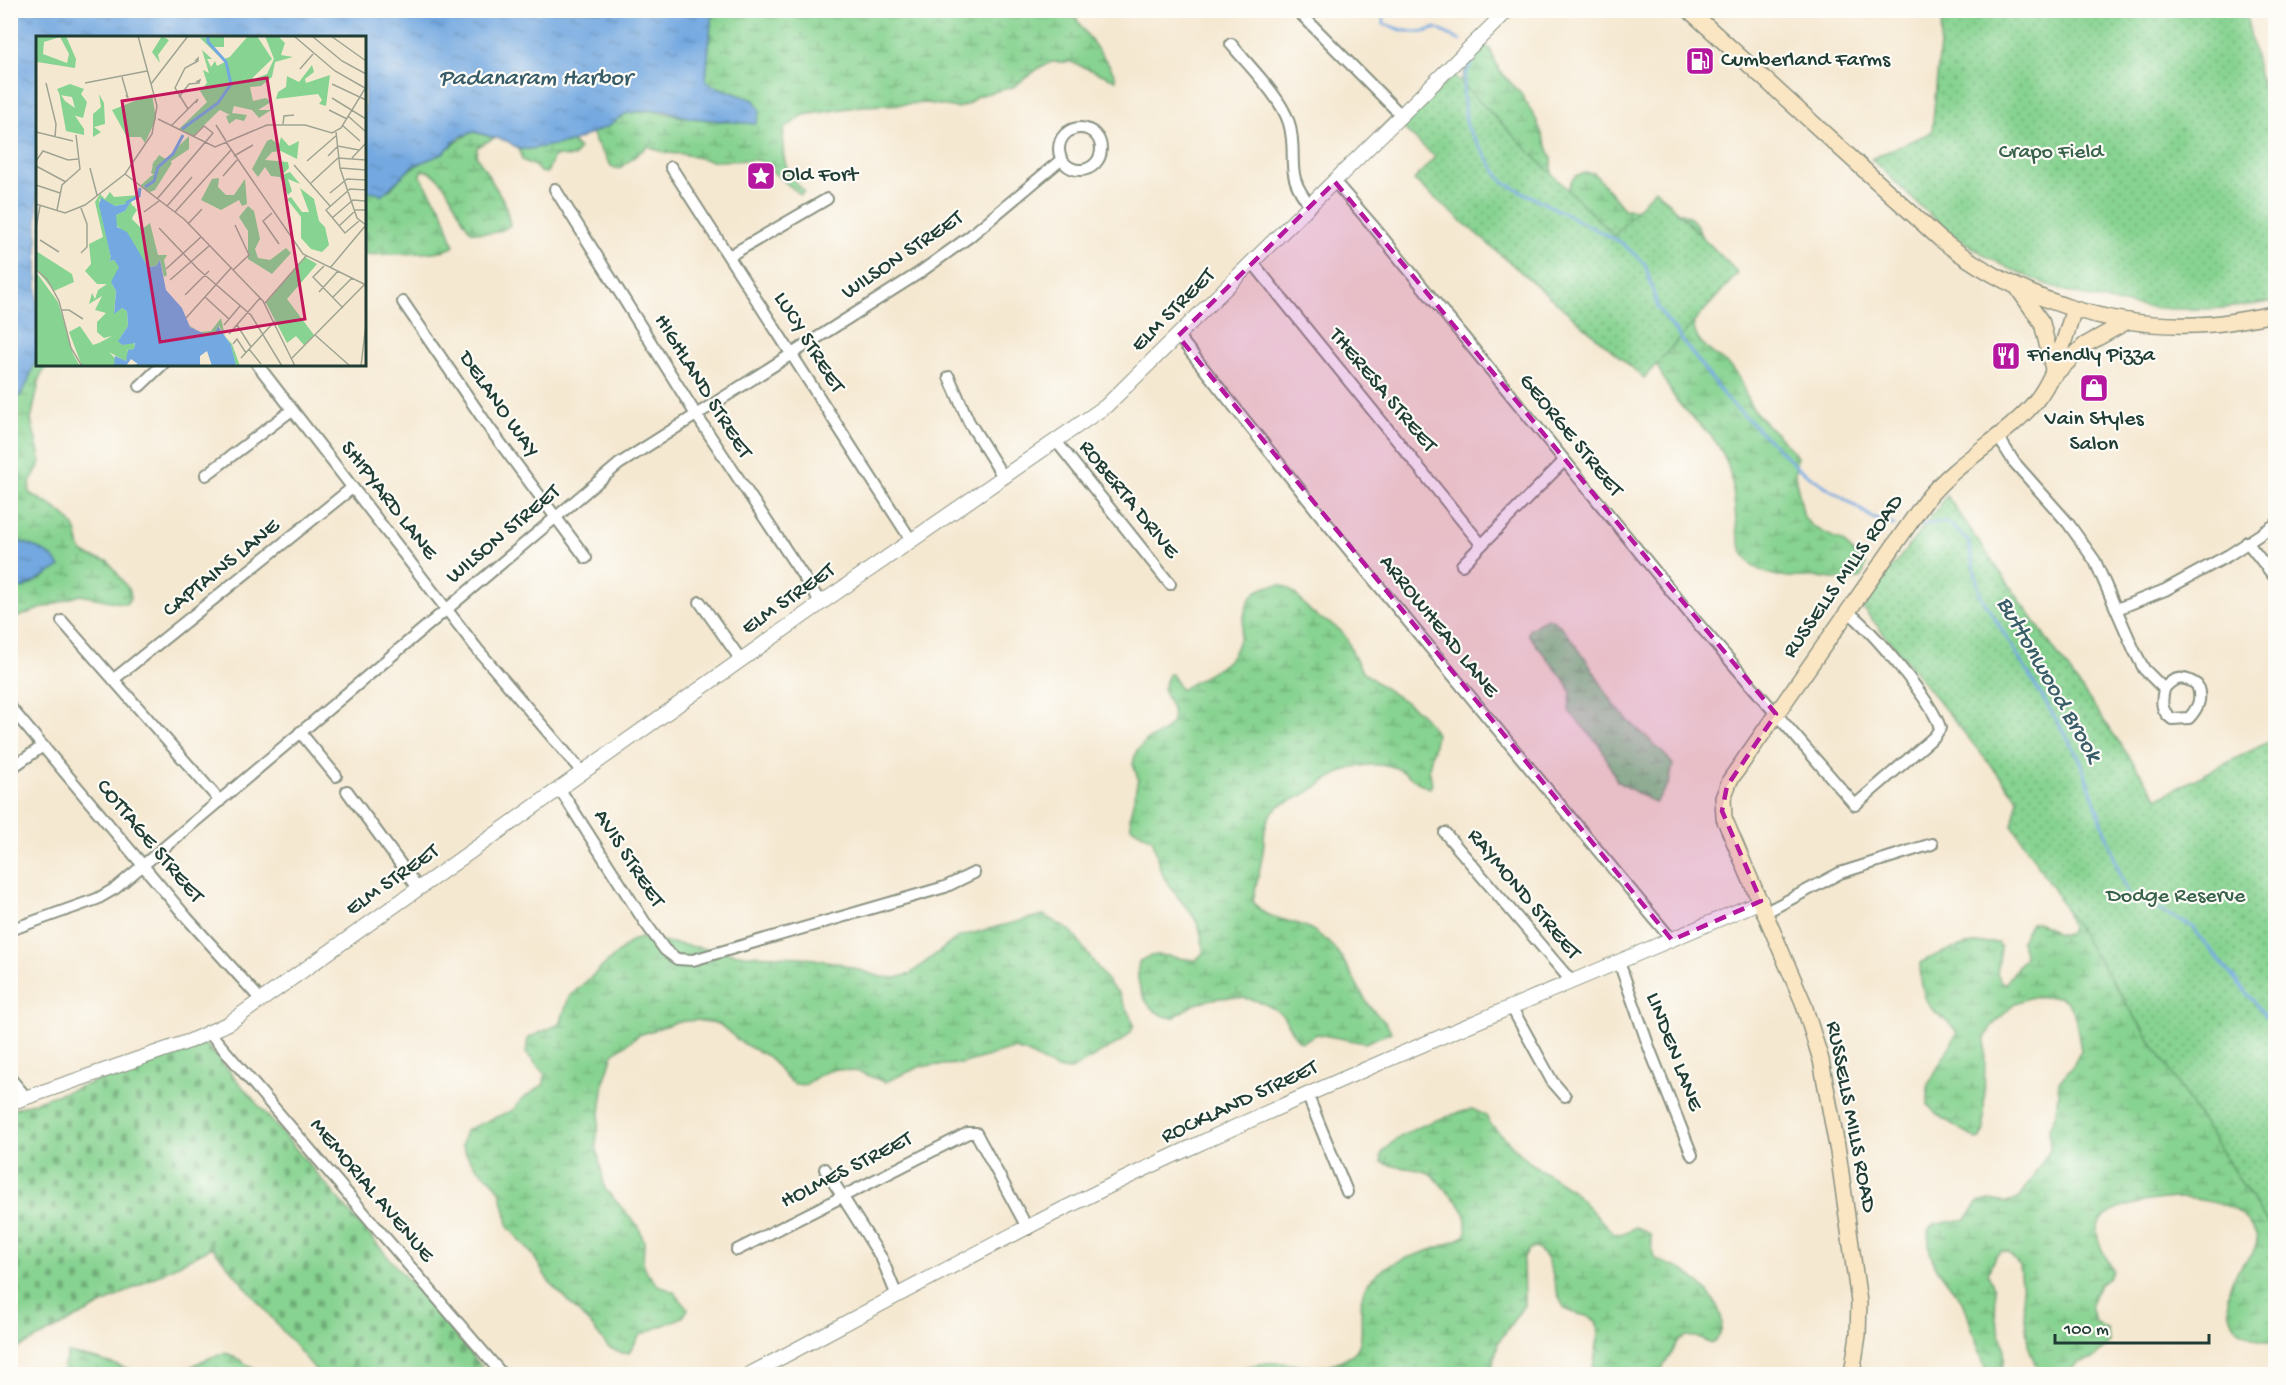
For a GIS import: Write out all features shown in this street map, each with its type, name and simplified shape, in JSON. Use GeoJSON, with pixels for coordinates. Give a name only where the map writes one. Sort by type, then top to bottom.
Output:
{"type":"FeatureCollection","features":[{"type":"Feature","properties":{"kind":"main road"},"geometry":{"type":"LineString","coordinates":[[1689,10],[1940,239],[1971,261],[2017,288],[2074,309],[2128,321],[2213,324],[2276,314]]}},
{"type":"Feature","properties":{"kind":"main road"},"geometry":{"type":"LineString","coordinates":[[2017,288],[2042,323],[2050,375]]}},
{"type":"Feature","properties":{"kind":"main road","name":"RUSSELLS MILLS ROAD"},"geometry":{"type":"LineString","coordinates":[[1852,1374],[1859,1302],[1827,1088],[1808,1015],[1764,907],[1724,818],[1722,804],[1730,780],[1933,491],[1959,465],[2035,403],[2050,375],[2074,309]]}},
{"type":"Feature","properties":{"kind":"main road"},"geometry":{"type":"LineString","coordinates":[[2050,375],[2085,345],[2128,321]]}},
{"type":"Feature","properties":{"kind":"street"},"geometry":{"type":"LineString","coordinates":[[1297,10],[1401,115]]}},
{"type":"Feature","properties":{"kind":"street","name":"ELM STREET"},"geometry":{"type":"LineString","coordinates":[[10,1102],[210,1033],[261,1000],[821,603],[1106,406],[1508,10]]}},
{"type":"Feature","properties":{"kind":"street"},"geometry":{"type":"LineString","coordinates":[[1231,44],[1285,114],[1290,132],[1295,183],[1311,206]]}},
{"type":"Feature","properties":{"kind":"street","name":"WILSON STREET"},"geometry":{"type":"LineString","coordinates":[[10,930],[97,899],[144,866],[619,464],[695,413],[919,273],[969,237],[1062,159]]}},
{"type":"Feature","properties":{"kind":"street","name":"LUCY STREET"},"geometry":{"type":"LineString","coordinates":[[671,167],[911,540]]}},
{"type":"Feature","properties":{"kind":"street","name":"GEORGE STREET"},"geometry":{"type":"LineString","coordinates":[[1335,182],[1564,461],[1855,805],[1935,736],[1940,728],[1927,702],[1863,624],[1847,611]]}},
{"type":"Feature","properties":{"kind":"street","name":"HIGHLAND STREET"},"geometry":{"type":"LineString","coordinates":[[555,189],[695,413],[821,603]]}},
{"type":"Feature","properties":{"kind":"street"},"geometry":{"type":"LineString","coordinates":[[729,256],[827,199]]}},
{"type":"Feature","properties":{"kind":"street","name":"THERESA STREET"},"geometry":{"type":"LineString","coordinates":[[1253,263],[1481,544]]}},
{"type":"Feature","properties":{"kind":"street","name":"DELANO WAY"},"geometry":{"type":"LineString","coordinates":[[403,302],[554,517],[586,558]]}},
{"type":"Feature","properties":{"kind":"street","name":"ARROWHEAD LANE"},"geometry":{"type":"LineString","coordinates":[[1178,336],[1325,521],[1672,940]]}},
{"type":"Feature","properties":{"kind":"street"},"geometry":{"type":"LineString","coordinates":[[140,386],[161,366]]}},
{"type":"Feature","properties":{"kind":"street","name":"SHIPYARD LANE"},"geometry":{"type":"LineString","coordinates":[[259,366],[512,690],[582,772]]}},
{"type":"Feature","properties":{"kind":"street"},"geometry":{"type":"LineString","coordinates":[[949,378],[969,422],[1004,478]]}},
{"type":"Feature","properties":{"kind":"street"},"geometry":{"type":"LineString","coordinates":[[206,474],[292,410]]}},
{"type":"Feature","properties":{"kind":"street"},"geometry":{"type":"LineString","coordinates":[[1997,435],[2014,462],[2068,523],[2095,561],[2144,669],[2164,690]]}},
{"type":"Feature","properties":{"kind":"street","name":"ROBERTA DRIVE"},"geometry":{"type":"LineString","coordinates":[[1056,441],[1170,584]]}},
{"type":"Feature","properties":{"kind":"street"},"geometry":{"type":"LineString","coordinates":[[1462,565],[1564,461]]}},
{"type":"Feature","properties":{"kind":"street","name":"CAPTAINS LANE"},"geometry":{"type":"LineString","coordinates":[[114,680],[352,488]]}},
{"type":"Feature","properties":{"kind":"street"},"geometry":{"type":"LineString","coordinates":[[2117,609],[2165,590],[2229,555],[2276,524]]}},
{"type":"Feature","properties":{"kind":"street"},"geometry":{"type":"LineString","coordinates":[[2247,542],[2276,579]]}},
{"type":"Feature","properties":{"kind":"street"},"geometry":{"type":"LineString","coordinates":[[700,602],[741,660]]}},
{"type":"Feature","properties":{"kind":"street"},"geometry":{"type":"LineString","coordinates":[[62,621],[220,801]]}},
{"type":"Feature","properties":{"kind":"street","name":"COTTAGE STREET"},"geometry":{"type":"LineString","coordinates":[[10,707],[261,1000]]}},
{"type":"Feature","properties":{"kind":"street"},"geometry":{"type":"LineString","coordinates":[[300,732],[336,776]]}},
{"type":"Feature","properties":{"kind":"street"},"geometry":{"type":"LineString","coordinates":[[10,769],[43,746]]}},
{"type":"Feature","properties":{"kind":"street","name":"AVIS STREET"},"geometry":{"type":"LineString","coordinates":[[559,788],[644,921],[665,950],[677,959],[693,960],[945,887],[974,873]]}},
{"type":"Feature","properties":{"kind":"street"},"geometry":{"type":"LineString","coordinates":[[347,791],[418,888]]}},
{"type":"Feature","properties":{"kind":"street","name":"RAYMOND STREET"},"geometry":{"type":"LineString","coordinates":[[1445,833],[1572,982]]}},
{"type":"Feature","properties":{"kind":"street"},"geometry":{"type":"LineString","coordinates":[[1764,907],[1840,873],[1932,844]]}},
{"type":"Feature","properties":{"kind":"street","name":"ROCKLAND STREET"},"geometry":{"type":"LineString","coordinates":[[750,1374],[897,1296],[1191,1147],[1307,1094],[1619,962],[1764,907]]}},
{"type":"Feature","properties":{"kind":"street","name":"LINDEN LANE"},"geometry":{"type":"LineString","coordinates":[[1619,962],[1650,1050],[1692,1155]]}},
{"type":"Feature","properties":{"kind":"street"},"geometry":{"type":"LineString","coordinates":[[1512,1008],[1552,1081],[1565,1096]]}},
{"type":"Feature","properties":{"kind":"street","name":"MEMORIAL AVENUE"},"geometry":{"type":"LineString","coordinates":[[210,1033],[502,1374]]}},
{"type":"Feature","properties":{"kind":"street"},"geometry":{"type":"LineString","coordinates":[[10,1078],[26,1097]]}},
{"type":"Feature","properties":{"kind":"street"},"geometry":{"type":"LineString","coordinates":[[1307,1094],[1347,1192]]}},
{"type":"Feature","properties":{"kind":"street","name":"HOLMES STREET"},"geometry":{"type":"LineString","coordinates":[[737,1250],[968,1133],[976,1133],[1028,1229]]}},
{"type":"Feature","properties":{"kind":"street"},"geometry":{"type":"LineString","coordinates":[[825,1169],[882,1259],[897,1296]]}},
{"type":"Feature","properties":{"kind":"highlighted area"},"geometry":{"type":"Polygon","coordinates":[[[1335,182],[1776,714],[1727,786],[1722,811],[1761,901],[1672,940],[1178,336],[1335,182]]]}},
{"type":"Feature","properties":{"kind":"green space"},"geometry":{"type":"Polygon","coordinates":[[[712,11],[1073,11],[1110,66],[1116,80],[1071,62],[1052,62],[1042,66],[1013,87],[977,96],[968,104],[957,108],[928,103],[862,106],[804,115],[784,129],[783,139],[785,163],[792,178],[804,191],[801,195],[758,160],[712,161],[683,154],[665,153],[648,146],[619,169],[612,167],[595,141],[593,132],[622,116],[651,111],[728,122],[754,100],[711,85],[706,81],[712,11]]]}},
{"type":"Feature","properties":{"kind":"green space","name":"Crapo Field"},"geometry":{"type":"Polygon","coordinates":[[[1943,11],[2245,11],[2275,145],[2275,301],[2234,307],[2193,309],[2111,302],[2071,292],[2032,279],[1995,261],[1960,239],[1914,201],[1871,159],[1932,132],[1943,11]]]}},
{"type":"Feature","properties":{"kind":"green space"},"geometry":{"type":"Polygon","coordinates":[[[1483,44],[1490,49],[1499,70],[1521,94],[1536,119],[1552,159],[1552,184],[1564,201],[1570,183],[1576,176],[1594,173],[1624,209],[1672,210],[1694,221],[1701,235],[1702,251],[1694,308],[1694,325],[1698,339],[1734,371],[1751,406],[1797,457],[1795,475],[1804,518],[1813,527],[1843,542],[1866,565],[1862,577],[1842,580],[1777,576],[1756,568],[1744,555],[1738,538],[1730,474],[1717,444],[1677,401],[1655,361],[1448,100],[1462,79],[1471,50],[1483,44]]]}},
{"type":"Feature","properties":{"kind":"green space"},"geometry":{"type":"Polygon","coordinates":[[[1453,75],[1614,236],[1655,189],[1738,273],[1644,378],[1414,180],[1435,157],[1401,126],[1453,75]]]}},
{"type":"Feature","properties":{"kind":"green space"},"geometry":{"type":"Polygon","coordinates":[[[474,132],[494,138],[477,147],[476,155],[505,203],[510,225],[501,231],[491,233],[471,231],[445,186],[431,173],[422,170],[420,176],[442,210],[454,246],[426,253],[366,255],[366,191],[390,190],[404,174],[474,132]]]}},
{"type":"Feature","properties":{"kind":"green space"},"geometry":{"type":"Polygon","coordinates":[[[572,142],[579,149],[574,157],[554,156],[547,173],[540,172],[535,166],[522,160],[519,149],[572,142]]]}},
{"type":"Feature","properties":{"kind":"green space"},"geometry":{"type":"Polygon","coordinates":[[[36,359],[36,366],[46,366],[40,377],[31,420],[41,462],[30,483],[29,493],[55,508],[69,520],[75,527],[81,550],[94,558],[108,561],[130,591],[131,597],[126,604],[80,595],[11,619],[11,590],[23,588],[46,576],[40,549],[11,539],[10,476],[16,465],[15,460],[11,459],[11,410],[27,384],[36,359]]]}},
{"type":"Feature","properties":{"kind":"green space","name":"Dodge Reserve"},"geometry":{"type":"Polygon","coordinates":[[[1947,496],[2158,798],[2272,740],[2275,745],[2275,1232],[2012,825],[2018,799],[1862,607],[1947,496]]]}},
{"type":"Feature","properties":{"kind":"green space"},"geometry":{"type":"Polygon","coordinates":[[[1281,585],[1296,594],[1315,615],[1342,632],[1360,668],[1421,714],[1436,734],[1429,768],[1432,784],[1430,788],[1390,766],[1354,767],[1300,797],[1280,805],[1272,813],[1265,827],[1262,857],[1253,901],[1265,913],[1314,931],[1333,947],[1346,964],[1368,1004],[1387,1024],[1391,1032],[1365,1043],[1317,1034],[1302,1042],[1295,1036],[1280,1013],[1268,1006],[1240,998],[1212,999],[1198,1003],[1174,1018],[1165,1016],[1156,1012],[1144,999],[1139,981],[1139,962],[1145,958],[1159,955],[1196,960],[1203,953],[1199,928],[1189,910],[1163,875],[1152,839],[1131,827],[1130,816],[1138,779],[1133,764],[1136,752],[1147,740],[1162,733],[1173,721],[1172,709],[1163,689],[1169,674],[1172,674],[1181,690],[1224,664],[1234,652],[1239,640],[1250,599],[1256,592],[1266,587],[1281,585]]]}},
{"type":"Feature","properties":{"kind":"green space"},"geometry":{"type":"Polygon","coordinates":[[[1547,618],[1558,624],[1568,635],[1618,710],[1662,751],[1673,765],[1669,783],[1655,803],[1617,781],[1601,747],[1569,711],[1571,692],[1567,683],[1528,634],[1529,630],[1547,618]]]}},
{"type":"Feature","properties":{"kind":"green space"},"geometry":{"type":"Polygon","coordinates":[[[2275,837],[2275,1346],[2239,1329],[2234,1324],[2229,1310],[2228,1295],[2232,1280],[2256,1245],[2255,1231],[2250,1224],[2236,1210],[2223,1205],[2190,1199],[2162,1199],[2119,1209],[2100,1223],[2097,1232],[2099,1242],[2113,1270],[2109,1278],[2099,1284],[2091,1304],[2095,1322],[2108,1330],[2109,1343],[2094,1358],[2077,1363],[2068,1374],[2039,1374],[2028,1345],[2019,1265],[2008,1252],[2001,1251],[1995,1256],[1988,1273],[1995,1290],[1995,1316],[2003,1343],[2004,1360],[2002,1367],[1996,1372],[1987,1374],[1964,1304],[1936,1267],[1930,1254],[1928,1230],[1933,1225],[1966,1219],[1978,1203],[1990,1200],[2007,1203],[2020,1198],[2050,1149],[2049,1128],[2056,1113],[2059,1082],[2074,1064],[2081,1050],[2075,1016],[2067,1001],[2060,997],[2031,997],[2015,1003],[1991,1027],[1985,1039],[1984,1129],[1981,1139],[1977,1140],[1935,1113],[1928,1105],[1928,1085],[1957,1033],[1926,1000],[1922,988],[1920,963],[1957,947],[1977,943],[1998,943],[2001,948],[1997,974],[2001,982],[2006,983],[2025,957],[2021,941],[2031,923],[2038,922],[2057,934],[2069,934],[2071,926],[2062,899],[2275,837]]]}},
{"type":"Feature","properties":{"kind":"green space"},"geometry":{"type":"Polygon","coordinates":[[[1043,915],[1071,931],[1111,986],[1118,992],[1134,1024],[1131,1032],[1123,1040],[1071,1070],[1056,1069],[1026,1052],[1013,1049],[961,1064],[922,1066],[885,1082],[859,1072],[836,1069],[823,1073],[805,1085],[795,1084],[787,1079],[769,1057],[742,1043],[719,1024],[696,1020],[677,1022],[639,1035],[613,1054],[604,1082],[596,1144],[605,1189],[639,1227],[644,1242],[643,1263],[647,1273],[658,1285],[674,1292],[688,1309],[683,1317],[640,1335],[629,1353],[621,1353],[608,1347],[591,1325],[549,1282],[533,1255],[509,1228],[500,1191],[493,1181],[476,1167],[462,1145],[466,1130],[513,1110],[521,1100],[544,1084],[545,1074],[526,1053],[528,1038],[560,1024],[569,997],[631,941],[641,938],[745,955],[801,957],[838,963],[881,977],[896,978],[910,974],[958,937],[1043,915]]]}},
{"type":"Feature","properties":{"kind":"green space"},"geometry":{"type":"Polygon","coordinates":[[[206,1044],[488,1374],[319,1374],[212,1247],[11,1352],[11,1110],[206,1044]]]}},
{"type":"Feature","properties":{"kind":"green space"},"geometry":{"type":"Polygon","coordinates":[[[1472,1109],[1485,1115],[1492,1126],[1529,1162],[1572,1190],[1613,1233],[1621,1234],[1636,1227],[1650,1234],[1654,1258],[1693,1277],[1710,1294],[1716,1304],[1721,1315],[1722,1326],[1719,1335],[1711,1344],[1696,1337],[1686,1336],[1678,1342],[1659,1374],[1592,1374],[1598,1339],[1597,1323],[1589,1317],[1564,1307],[1547,1259],[1536,1248],[1529,1249],[1523,1259],[1524,1305],[1498,1343],[1493,1374],[1218,1374],[1267,1363],[1308,1367],[1327,1366],[1351,1355],[1357,1349],[1361,1332],[1362,1301],[1368,1283],[1378,1273],[1401,1260],[1466,1235],[1464,1212],[1458,1202],[1433,1176],[1423,1171],[1382,1162],[1381,1155],[1388,1146],[1409,1132],[1435,1120],[1472,1109]]]}},
{"type":"Feature","properties":{"kind":"green space"},"geometry":{"type":"Polygon","coordinates":[[[68,1353],[93,1358],[145,1374],[61,1374],[68,1353]]]}},
{"type":"Feature","properties":{"kind":"green space"},"geometry":{"type":"Polygon","coordinates":[[[225,1353],[266,1374],[177,1374],[206,1359],[225,1353]]]}},
{"type":"Feature","properties":{"kind":"water","name":"Padanaram Harbor"},"geometry":{"type":"Polygon","coordinates":[[[11,10],[712,11],[706,81],[711,85],[754,100],[760,111],[756,124],[691,118],[665,111],[647,110],[625,114],[608,126],[572,142],[530,149],[519,149],[507,141],[474,132],[461,136],[442,154],[413,166],[381,196],[377,192],[366,191],[366,36],[36,36],[36,359],[27,384],[11,410],[11,10]]]}},
{"type":"Feature","properties":{"kind":"water"},"geometry":{"type":"Polygon","coordinates":[[[10,539],[45,552],[60,567],[23,588],[11,590],[10,539]]]}},
{"type":"Feature","properties":{"kind":"waterway","name":"Buttonwood Brook"},"geometry":{"type":"LineString","coordinates":[[1382,10],[1384,24],[1416,32],[1436,28],[1461,41]]}},
{"type":"Feature","properties":{"kind":"waterway","name":"Buttonwood Brook"},"geometry":{"type":"LineString","coordinates":[[1474,58],[1465,75],[1463,96],[1467,127],[1503,182],[1622,243],[1645,264],[1658,308],[1725,397],[1798,468],[1873,518],[1894,525]]}},
{"type":"Feature","properties":{"kind":"waterway","name":"Buttonwood Brook"},"geometry":{"type":"LineString","coordinates":[[1922,525],[1947,522],[1968,541],[1980,594],[2080,759],[2127,894],[2191,926],[2276,1029]]}},
{"type":"Feature","properties":{"kind":"place","name":"Cumberland Farms"},"geometry":{"type":"Point","coordinates":[1700,61]}},
{"type":"Feature","properties":{"kind":"place","name":"Old Fort"},"geometry":{"type":"Point","coordinates":[761,176]}},
{"type":"Feature","properties":{"kind":"place","name":"Friendly Pizza"},"geometry":{"type":"Point","coordinates":[2006,356]}},
{"type":"Feature","properties":{"kind":"place","name":"Vain Styles Salon"},"geometry":{"type":"Point","coordinates":[2094,388]}}]}
